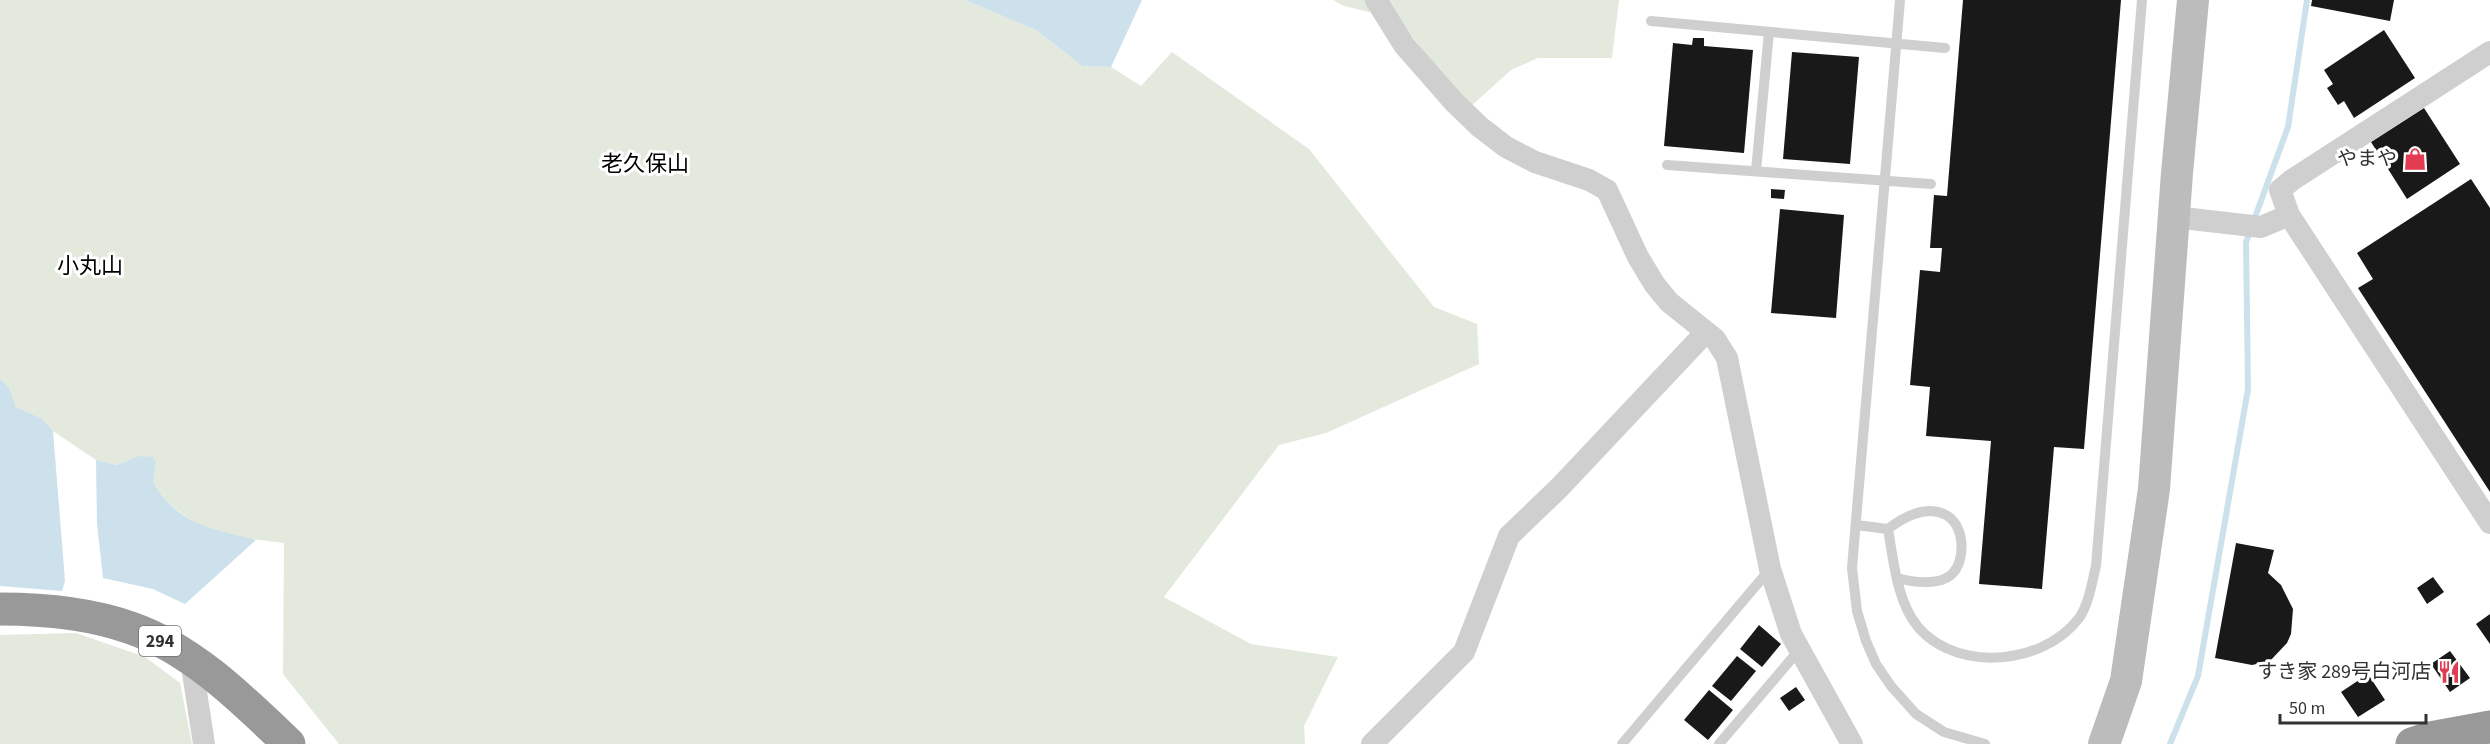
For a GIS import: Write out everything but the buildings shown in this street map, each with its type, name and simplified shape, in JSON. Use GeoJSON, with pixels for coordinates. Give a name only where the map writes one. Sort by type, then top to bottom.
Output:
{"type":"FeatureCollection","features":[{"type":"Feature","properties":{"kind":"highway","name":"294"},"geometry":{"type":"LineString","coordinates":[[0,609],[34,609],[84,615],[132,628],[163,642],[191,660],[250,707],[289,744]]}},
{"type":"Feature","properties":{"kind":"highway"},"geometry":{"type":"LineString","coordinates":[[2412,744],[2430,738],[2490,727]]}},
{"type":"Feature","properties":{"kind":"street"},"geometry":{"type":"LineString","coordinates":[[1376,0],[1404,45],[1454,102],[1480,127],[1506,147],[1535,162],[1589,180],[1607,190],[1638,257],[1655,285],[1669,302],[1714,339],[1727,358],[1770,569],[1791,634],[1852,744]]}},
{"type":"Feature","properties":{"kind":"street"},"geometry":{"type":"LineString","coordinates":[[2104,744],[2126,681],[2154,489],[2193,0]]}},
{"type":"Feature","properties":{"kind":"street"},"geometry":{"type":"LineString","coordinates":[[2490,52],[2280,190],[2289,215],[2490,523]]}},
{"type":"Feature","properties":{"kind":"street"},"geometry":{"type":"LineString","coordinates":[[2174,217],[2261,228],[2289,215]]}},
{"type":"Feature","properties":{"kind":"street"},"geometry":{"type":"LineString","coordinates":[[1372,744],[1464,652],[1509,536],[1559,488],[1706,332]]}},
{"type":"Feature","properties":{"kind":"street"},"geometry":{"type":"LineString","coordinates":[[191,660],[204,744]]}},
{"type":"Feature","properties":{"kind":"lane"},"geometry":{"type":"LineString","coordinates":[[1900,0],[1852,568],[1857,611],[1876,664],[1916,714],[1944,732],[1985,744]]}},
{"type":"Feature","properties":{"kind":"lane"},"geometry":{"type":"LineString","coordinates":[[1888,529],[1900,592],[1912,618],[1930,639],[1955,653],[1983,658],[2009,656],[2036,649],[2063,635],[2080,617],[2096,566],[2142,0]]}},
{"type":"Feature","properties":{"kind":"lane"},"geometry":{"type":"LineString","coordinates":[[1651,21],[1945,48]]}},
{"type":"Feature","properties":{"kind":"lane"},"geometry":{"type":"LineString","coordinates":[[1756,171],[1769,32]]}},
{"type":"Feature","properties":{"kind":"lane"},"geometry":{"type":"LineString","coordinates":[[1667,165],[1931,184]]}},
{"type":"Feature","properties":{"kind":"lane"},"geometry":{"type":"LineString","coordinates":[[1856,525],[1888,529],[1903,518],[1924,512],[1936,512],[1945,514],[1956,526],[1961,540],[1962,554],[1957,568],[1949,577],[1915,583],[1897,578]]}},
{"type":"Feature","properties":{"kind":"lane"},"geometry":{"type":"LineString","coordinates":[[1622,744],[1770,569]]}},
{"type":"Feature","properties":{"kind":"lane"},"geometry":{"type":"LineString","coordinates":[[1719,744],[1800,649]]}},
{"type":"Feature","properties":{"kind":"shaded area"},"geometry":{"type":"Polygon","coordinates":[[[0,0],[965,0],[1036,30],[1082,66],[1111,67],[1141,86],[1172,52],[1309,149],[1434,307],[1477,324],[1479,364],[1326,433],[1279,445],[1164,597],[1251,644],[1338,657],[1304,726],[1305,744],[339,744],[283,674],[284,543],[227,534],[194,521],[179,512],[153,483],[156,463],[138,456],[117,465],[96,460],[53,431],[41,418],[16,407],[9,387],[0,379],[0,0]]]}},
{"type":"Feature","properties":{"kind":"shaded area"},"geometry":{"type":"Polygon","coordinates":[[[1333,0],[1619,0],[1612,58],[1538,58],[1511,70],[1469,108],[1398,19],[1344,6],[1333,0]]]}},
{"type":"Feature","properties":{"kind":"shaded area"},"geometry":{"type":"Polygon","coordinates":[[[76,633],[145,657],[180,683],[192,744],[0,744],[0,635],[76,633]]]}},
{"type":"Feature","properties":{"kind":"water"},"geometry":{"type":"Polygon","coordinates":[[[965,0],[1142,0],[1111,67],[1082,66],[1036,30],[965,0]]]}},
{"type":"Feature","properties":{"kind":"water"},"geometry":{"type":"Polygon","coordinates":[[[0,379],[9,387],[16,407],[41,418],[53,431],[65,581],[62,591],[0,586],[0,379]]]}},
{"type":"Feature","properties":{"kind":"water"},"geometry":{"type":"Polygon","coordinates":[[[138,456],[153,457],[156,463],[153,483],[164,497],[186,517],[210,528],[256,540],[185,604],[153,589],[103,578],[97,524],[96,460],[117,465],[138,456]]]}},
{"type":"Feature","properties":{"kind":"waterway"},"geometry":{"type":"LineString","coordinates":[[2254,220],[2288,127],[2307,0]]}},
{"type":"Feature","properties":{"kind":"waterway"},"geometry":{"type":"LineString","coordinates":[[2170,744],[2198,676],[2248,389],[2246,242],[2251,230]]}},
{"type":"Feature","properties":{"kind":"place","name":"やまや"},"geometry":{"type":"Point","coordinates":[2415,159]}},
{"type":"Feature","properties":{"kind":"place","name":"すき家 289号白河店"},"geometry":{"type":"Point","coordinates":[2449,672]}},
{"type":"Feature","properties":{"kind":"district","name":"老久保山"},"geometry":{"type":"Point","coordinates":[645,164]}},
{"type":"Feature","properties":{"kind":"district","name":"小丸山"},"geometry":{"type":"Point","coordinates":[90,266]}}]}
